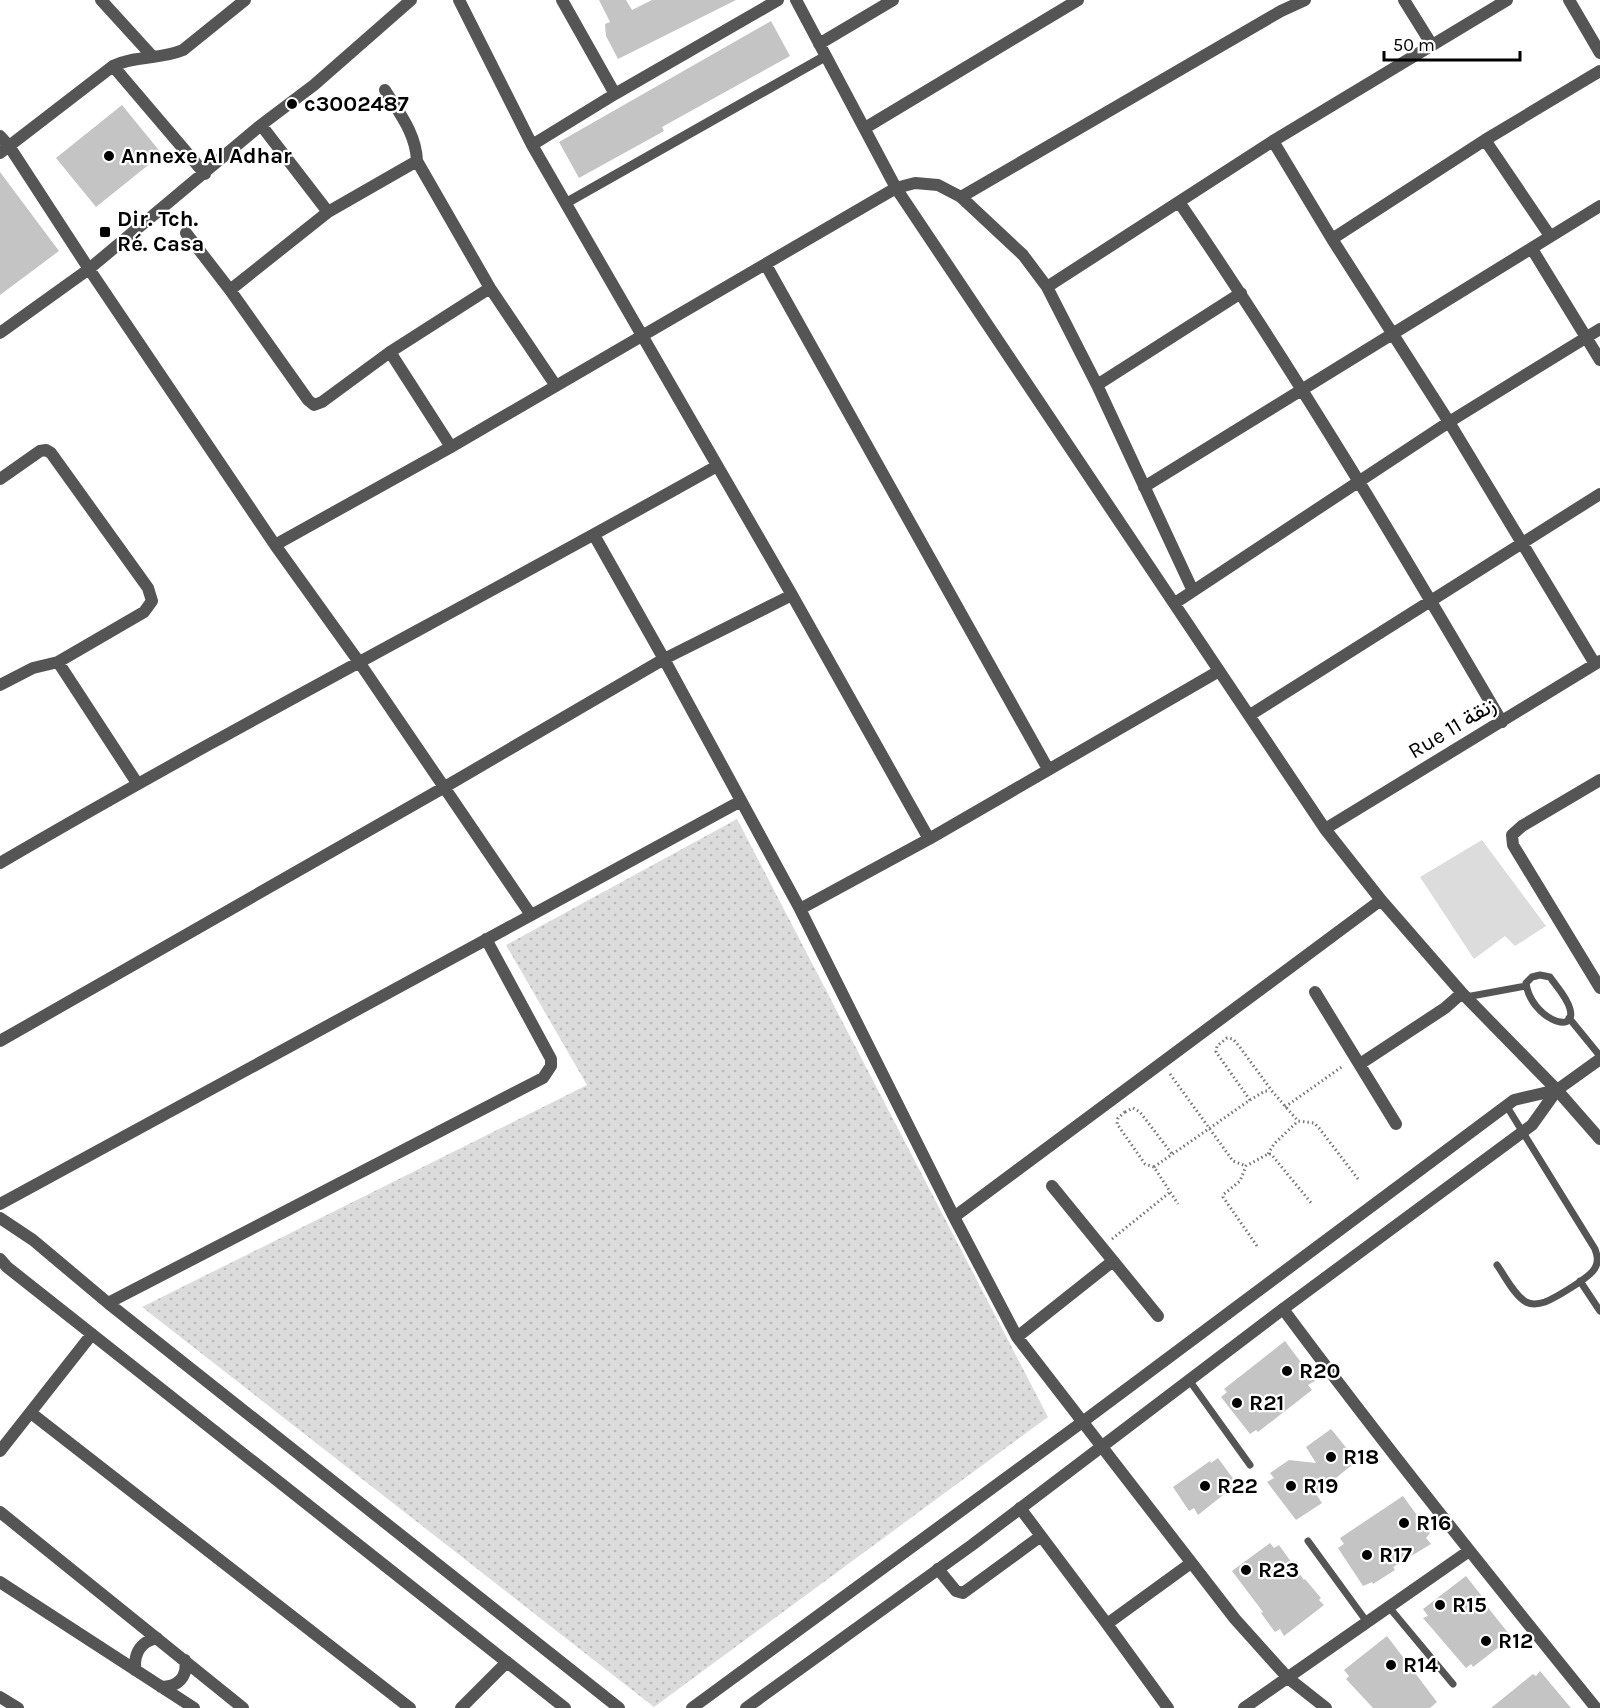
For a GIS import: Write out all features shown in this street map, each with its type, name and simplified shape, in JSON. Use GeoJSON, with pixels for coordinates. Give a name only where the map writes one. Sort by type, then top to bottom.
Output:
{"type":"FeatureCollection","features":[{"type":"Feature","properties":{"kind":"street"},"geometry":{"type":"LineString","coordinates":[[101,0],[153,57]]}},
{"type":"Feature","properties":{"kind":"street"},"geometry":{"type":"LineString","coordinates":[[4,149],[113,66],[128,59],[171,55],[183,50],[245,0]]}},
{"type":"Feature","properties":{"kind":"street"},"geometry":{"type":"LineString","coordinates":[[0,333],[89,269],[261,125],[314,85],[411,0]]}},
{"type":"Feature","properties":{"kind":"street"},"geometry":{"type":"LineString","coordinates":[[459,0],[532,145],[792,595],[929,839]]}},
{"type":"Feature","properties":{"kind":"street"},"geometry":{"type":"LineString","coordinates":[[562,0],[615,94]]}},
{"type":"Feature","properties":{"kind":"street"},"geometry":{"type":"LineString","coordinates":[[532,145],[778,0]]}},
{"type":"Feature","properties":{"kind":"street"},"geometry":{"type":"LineString","coordinates":[[796,0],[897,188],[1325,829],[1381,900],[1464,995],[1557,1090],[1600,1139]]}},
{"type":"Feature","properties":{"kind":"street"},"geometry":{"type":"LineString","coordinates":[[819,44],[893,0]]}},
{"type":"Feature","properties":{"kind":"street"},"geometry":{"type":"LineString","coordinates":[[865,129],[1078,0]]}},
{"type":"Feature","properties":{"kind":"street"},"geometry":{"type":"LineString","coordinates":[[1274,0],[1281,11]]}},
{"type":"Feature","properties":{"kind":"street"},"geometry":{"type":"LineString","coordinates":[[961,197],[1281,11],[1305,0]]}},
{"type":"Feature","properties":{"kind":"street"},"geometry":{"type":"LineString","coordinates":[[1404,0],[1432,45]]}},
{"type":"Feature","properties":{"kind":"street"},"geometry":{"type":"LineString","coordinates":[[1047,287],[1273,141],[1507,0]]}},
{"type":"Feature","properties":{"kind":"street"},"geometry":{"type":"LineString","coordinates":[[1569,0],[1600,53]]}},
{"type":"Feature","properties":{"kind":"street"},"geometry":{"type":"LineString","coordinates":[[566,203],[826,56]]}},
{"type":"Feature","properties":{"kind":"street"},"geometry":{"type":"LineString","coordinates":[[113,66],[205,174]]}},
{"type":"Feature","properties":{"kind":"street"},"geometry":{"type":"LineString","coordinates":[[1332,239],[1485,140],[1600,71]]}},
{"type":"Feature","properties":{"kind":"street"},"geometry":{"type":"LineString","coordinates":[[385,90],[412,132],[417,160],[490,288],[556,386]]}},
{"type":"Feature","properties":{"kind":"street"},"geometry":{"type":"LineString","coordinates":[[261,125],[328,212]]}},
{"type":"Feature","properties":{"kind":"street"},"geometry":{"type":"LineString","coordinates":[[0,136],[4,149],[89,269],[275,545],[359,663],[531,915]]}},
{"type":"Feature","properties":{"kind":"street"},"geometry":{"type":"LineString","coordinates":[[1485,140],[1550,236]]}},
{"type":"Feature","properties":{"kind":"street"},"geometry":{"type":"LineString","coordinates":[[1273,141],[1332,239],[1449,422],[1521,543],[1598,663]]}},
{"type":"Feature","properties":{"kind":"street"},"geometry":{"type":"LineString","coordinates":[[230,290],[328,212],[417,160]]}},
{"type":"Feature","properties":{"kind":"street"},"geometry":{"type":"LineString","coordinates":[[275,545],[643,337],[897,188],[915,183],[938,185],[961,197],[1023,255],[1047,287],[1097,385],[1193,591]]}},
{"type":"Feature","properties":{"kind":"street"},"geometry":{"type":"LineString","coordinates":[[1179,202],[1241,293],[1302,390],[1502,722]]}},
{"type":"Feature","properties":{"kind":"street"},"geometry":{"type":"LineString","coordinates":[[1144,487],[1600,206]]}},
{"type":"Feature","properties":{"kind":"street"},"geometry":{"type":"LineString","coordinates":[[186,233],[230,290],[308,400],[314,405],[322,402],[390,352],[490,288]]}},
{"type":"Feature","properties":{"kind":"street"},"geometry":{"type":"LineString","coordinates":[[1532,249],[1600,360]]}},
{"type":"Feature","properties":{"kind":"street"},"geometry":{"type":"LineString","coordinates":[[766,265],[1048,769]]}},
{"type":"Feature","properties":{"kind":"street"},"geometry":{"type":"LineString","coordinates":[[1097,385],[1241,293]]}},
{"type":"Feature","properties":{"kind":"street"},"geometry":{"type":"LineString","coordinates":[[1174,603],[1449,422],[1600,328]]}},
{"type":"Feature","properties":{"kind":"street"},"geometry":{"type":"LineString","coordinates":[[390,352],[451,447]]}},
{"type":"Feature","properties":{"kind":"street"},"geometry":{"type":"LineString","coordinates":[[0,479],[33,456],[46,450],[51,453],[148,588],[152,601],[144,612],[58,662],[33,668],[0,685]]}},
{"type":"Feature","properties":{"kind":"street"},"geometry":{"type":"LineString","coordinates":[[0,863],[137,783],[594,536],[717,466]]}},
{"type":"Feature","properties":{"kind":"street"},"geometry":{"type":"LineString","coordinates":[[1250,715],[1600,494]]}},
{"type":"Feature","properties":{"kind":"street"},"geometry":{"type":"LineString","coordinates":[[594,536],[664,658],[800,909],[954,1217],[1017,1337],[1081,1423],[1235,1619],[1288,1678],[1326,1708]]}},
{"type":"Feature","properties":{"kind":"street"},"geometry":{"type":"LineString","coordinates":[[0,1041],[444,788],[664,658],[792,595]]}},
{"type":"Feature","properties":{"kind":"street"},"geometry":{"type":"LineString","coordinates":[[58,662],[137,783]]}},
{"type":"Feature","properties":{"kind":"street","name":"Rue 11 زنقة"},"geometry":{"type":"LineString","coordinates":[[1325,829],[1598,663]]}},
{"type":"Feature","properties":{"kind":"street"},"geometry":{"type":"LineString","coordinates":[[800,909],[929,839],[1219,671]]}},
{"type":"Feature","properties":{"kind":"street"},"geometry":{"type":"LineString","coordinates":[[1599,782],[1522,826],[1512,835],[1513,845],[1600,988]]}},
{"type":"Feature","properties":{"kind":"street"},"geometry":{"type":"LineString","coordinates":[[0,1204],[741,801]]}},
{"type":"Feature","properties":{"kind":"street"},"geometry":{"type":"LineString","coordinates":[[954,1217],[1381,900]]}},
{"type":"Feature","properties":{"kind":"street"},"geometry":{"type":"LineString","coordinates":[[108,1303],[543,1078],[551,1066],[551,1059],[486,939]]}},
{"type":"Feature","properties":{"kind":"street"},"geometry":{"type":"LineString","coordinates":[[1315,992],[1396,1124]]}},
{"type":"Feature","properties":{"kind":"street"},"geometry":{"type":"LineString","coordinates":[[1358,1061],[1464,995]]}},
{"type":"Feature","properties":{"kind":"street"},"geometry":{"type":"LineString","coordinates":[[746,1708],[938,1569],[1532,1125],[1557,1090],[1600,1057]]}},
{"type":"Feature","properties":{"kind":"street"},"geometry":{"type":"LineString","coordinates":[[692,1708],[1081,1423],[1514,1100],[1557,1090]]}},
{"type":"Feature","properties":{"kind":"street"},"geometry":{"type":"LineString","coordinates":[[1052,1186],[1158,1316]]}},
{"type":"Feature","properties":{"kind":"street"},"geometry":{"type":"LineString","coordinates":[[0,1218],[33,1240],[108,1303],[619,1708]]}},
{"type":"Feature","properties":{"kind":"street"},"geometry":{"type":"LineString","coordinates":[[0,1259],[7,1267],[565,1708]]}},
{"type":"Feature","properties":{"kind":"street"},"geometry":{"type":"LineString","coordinates":[[1017,1337],[1113,1262]]}},
{"type":"Feature","properties":{"kind":"street"},"geometry":{"type":"LineString","coordinates":[[1283,1309],[1361,1414],[1596,1708]]}},
{"type":"Feature","properties":{"kind":"street"},"geometry":{"type":"LineString","coordinates":[[0,1451],[92,1334]]}},
{"type":"Feature","properties":{"kind":"street"},"geometry":{"type":"LineString","coordinates":[[31,1413],[410,1708]]}},
{"type":"Feature","properties":{"kind":"street"},"geometry":{"type":"LineString","coordinates":[[1020,1508],[1168,1708]]}},
{"type":"Feature","properties":{"kind":"street"},"geometry":{"type":"LineString","coordinates":[[0,1512],[243,1708]]}},
{"type":"Feature","properties":{"kind":"street"},"geometry":{"type":"LineString","coordinates":[[938,1569],[956,1591],[963,1593],[1041,1536]]}},
{"type":"Feature","properties":{"kind":"street"},"geometry":{"type":"LineString","coordinates":[[1244,1708],[1469,1551]]}},
{"type":"Feature","properties":{"kind":"street"},"geometry":{"type":"LineString","coordinates":[[1107,1624],[1191,1563]]}},
{"type":"Feature","properties":{"kind":"street"},"geometry":{"type":"LineString","coordinates":[[0,1582],[195,1708]]}},
{"type":"Feature","properties":{"kind":"street"},"geometry":{"type":"LineString","coordinates":[[135,1670],[136,1654],[140,1647],[157,1638]]}},
{"type":"Feature","properties":{"kind":"street"},"geometry":{"type":"LineString","coordinates":[[161,1687],[180,1682],[185,1672],[185,1660]]}},
{"type":"Feature","properties":{"kind":"street"},"geometry":{"type":"LineString","coordinates":[[461,1708],[507,1662]]}},
{"type":"Feature","properties":{"kind":"street"},"geometry":{"type":"LineString","coordinates":[[0,1697],[18,1708]]}},
{"type":"Feature","properties":{"kind":"lane"},"geometry":{"type":"LineString","coordinates":[[1540,975],[1550,977],[1569,1006],[1571,1011],[1569,1018],[1564,1022],[1556,1023],[1546,1017],[1527,994],[1527,986],[1526,983],[1532,977],[1540,975]]}},
{"type":"Feature","properties":{"kind":"lane"},"geometry":{"type":"LineString","coordinates":[[1464,995],[1527,986]]}},
{"type":"Feature","properties":{"kind":"lane"},"geometry":{"type":"LineString","coordinates":[[1569,1018],[1600,1057]]}},
{"type":"Feature","properties":{"kind":"lane"},"geometry":{"type":"LineString","coordinates":[[1497,1264],[1520,1297],[1527,1303],[1537,1304],[1546,1302],[1580,1281],[1595,1268],[1598,1258],[1595,1249],[1506,1106]]}},
{"type":"Feature","properties":{"kind":"lane"},"geometry":{"type":"LineString","coordinates":[[1580,1281],[1600,1311]]}},
{"type":"Feature","properties":{"kind":"lane"},"geometry":{"type":"LineString","coordinates":[[1189,1380],[1250,1465]]}},
{"type":"Feature","properties":{"kind":"lane"},"geometry":{"type":"LineString","coordinates":[[1308,1542],[1367,1622]]}},
{"type":"Feature","properties":{"kind":"lane"},"geometry":{"type":"LineString","coordinates":[[1389,1606],[1453,1684]]}},
{"type":"Feature","properties":{"kind":"path"},"geometry":{"type":"LineString","coordinates":[[1250,1100],[1216,1052],[1217,1046],[1227,1038],[1233,1039],[1272,1091],[1298,1120],[1314,1123],[1319,1128],[1358,1179]]}},
{"type":"Feature","properties":{"kind":"path"},"geometry":{"type":"LineString","coordinates":[[1286,1107],[1358,1061]]}},
{"type":"Feature","properties":{"kind":"path"},"geometry":{"type":"LineString","coordinates":[[1162,1062],[1233,1161],[1246,1166]]}},
{"type":"Feature","properties":{"kind":"path"},"geometry":{"type":"LineString","coordinates":[[1154,1167],[1250,1100],[1265,1091],[1272,1091]]}},
{"type":"Feature","properties":{"kind":"path"},"geometry":{"type":"LineString","coordinates":[[1114,1096],[1125,1112]]}},
{"type":"Feature","properties":{"kind":"path"},"geometry":{"type":"LineString","coordinates":[[1172,1154],[1140,1112],[1133,1108],[1118,1118],[1117,1124],[1145,1164],[1154,1167],[1178,1204]]}},
{"type":"Feature","properties":{"kind":"path"},"geometry":{"type":"LineString","coordinates":[[1257,1246],[1223,1197],[1240,1181],[1246,1166],[1268,1154],[1298,1120]]}},
{"type":"Feature","properties":{"kind":"path"},"geometry":{"type":"LineString","coordinates":[[1268,1154],[1274,1156],[1312,1204]]}},
{"type":"Feature","properties":{"kind":"path"},"geometry":{"type":"LineString","coordinates":[[1101,1247],[1169,1193]]}},
{"type":"Feature","properties":{"kind":"shaded area"},"geometry":{"type":"Polygon","coordinates":[[[737,819],[1048,1417],[654,1707],[142,1307],[587,1085],[506,945],[737,819]]]}},
{"type":"Feature","properties":{"kind":"shaded area"},"geometry":{"type":"Polygon","coordinates":[[[1482,840],[1546,926],[1515,946],[1505,936],[1474,959],[1420,877],[1482,840]]]}},
{"type":"Feature","properties":{"kind":"building"},"geometry":{"type":"Polygon","coordinates":[[[599,0],[626,0],[632,10],[652,0],[736,0],[618,59],[606,36],[605,24],[610,22],[599,0]]]}},
{"type":"Feature","properties":{"kind":"building"},"geometry":{"type":"Polygon","coordinates":[[[771,21],[790,56],[662,127],[664,131],[579,178],[559,142],[771,21]]]}},
{"type":"Feature","properties":{"kind":"building","name":"Annexe Al Adhar"},"geometry":{"type":"Polygon","coordinates":[[[122,105],[162,154],[96,207],[56,158],[122,105]]]}},
{"type":"Feature","properties":{"kind":"building"},"geometry":{"type":"Polygon","coordinates":[[[0,172],[59,251],[0,295],[0,172]]]}},
{"type":"Feature","properties":{"kind":"building"},"geometry":{"type":"Polygon","coordinates":[[[1285,1341],[1315,1381],[1308,1385],[1312,1390],[1258,1432],[1256,1430],[1250,1434],[1221,1397],[1227,1392],[1224,1389],[1285,1341]]]}},
{"type":"Feature","properties":{"kind":"building"},"geometry":{"type":"Polygon","coordinates":[[[1331,1429],[1357,1461],[1316,1494],[1322,1503],[1296,1520],[1267,1482],[1274,1478],[1270,1473],[1289,1460],[1316,1463],[1306,1447],[1331,1429]]]}},
{"type":"Feature","properties":{"kind":"building","name":"R22"},"geometry":{"type":"Polygon","coordinates":[[[1218,1458],[1237,1484],[1198,1515],[1194,1508],[1189,1511],[1173,1487],[1210,1461],[1211,1463],[1218,1458]]]}},
{"type":"Feature","properties":{"kind":"building"},"geometry":{"type":"Polygon","coordinates":[[[1403,1496],[1430,1533],[1426,1538],[1431,1544],[1393,1567],[1395,1570],[1373,1584],[1372,1582],[1363,1586],[1338,1548],[1344,1544],[1340,1538],[1403,1496]]]}},
{"type":"Feature","properties":{"kind":"building"},"geometry":{"type":"Polygon","coordinates":[[[1270,1543],[1274,1548],[1279,1545],[1304,1580],[1321,1598],[1319,1600],[1324,1605],[1284,1636],[1280,1629],[1275,1632],[1232,1571],[1270,1543]]]}},
{"type":"Feature","properties":{"kind":"building"},"geometry":{"type":"Polygon","coordinates":[[[1466,1576],[1509,1634],[1507,1636],[1509,1639],[1473,1667],[1471,1664],[1466,1668],[1423,1618],[1428,1616],[1423,1609],[1466,1576]]]}},
{"type":"Feature","properties":{"kind":"building"},"geometry":{"type":"Polygon","coordinates":[[[1387,1636],[1437,1702],[1430,1708],[1373,1708],[1346,1679],[1349,1676],[1344,1670],[1387,1636]]]}},
{"type":"Feature","properties":{"kind":"building"},"geometry":{"type":"Polygon","coordinates":[[[1540,1671],[1571,1708],[1491,1708],[1533,1674],[1536,1676],[1540,1671]]]}},
{"type":"Feature","properties":{"kind":"place","name":"c3002487"},"geometry":{"type":"Point","coordinates":[292,104]}},
{"type":"Feature","properties":{"kind":"place","name":"Annexe Al Adhar"},"geometry":{"type":"Point","coordinates":[109,156]}},
{"type":"Feature","properties":{"kind":"place","name":"Dir. Tch. Ré. Casa"},"geometry":{"type":"Point","coordinates":[105,232]}},
{"type":"Feature","properties":{"kind":"place","name":"R20"},"geometry":{"type":"Point","coordinates":[1287,1371]}},
{"type":"Feature","properties":{"kind":"place","name":"R21"},"geometry":{"type":"Point","coordinates":[1237,1403]}},
{"type":"Feature","properties":{"kind":"place","name":"R18"},"geometry":{"type":"Point","coordinates":[1331,1457]}},
{"type":"Feature","properties":{"kind":"place","name":"R22"},"geometry":{"type":"Point","coordinates":[1205,1486]}},
{"type":"Feature","properties":{"kind":"place","name":"R19"},"geometry":{"type":"Point","coordinates":[1291,1486]}},
{"type":"Feature","properties":{"kind":"place","name":"R16"},"geometry":{"type":"Point","coordinates":[1404,1523]}},
{"type":"Feature","properties":{"kind":"place","name":"R17"},"geometry":{"type":"Point","coordinates":[1367,1555]}},
{"type":"Feature","properties":{"kind":"place","name":"R23"},"geometry":{"type":"Point","coordinates":[1246,1570]}},
{"type":"Feature","properties":{"kind":"place","name":"R15"},"geometry":{"type":"Point","coordinates":[1440,1605]}},
{"type":"Feature","properties":{"kind":"place","name":"R12"},"geometry":{"type":"Point","coordinates":[1486,1641]}},
{"type":"Feature","properties":{"kind":"place","name":"R14"},"geometry":{"type":"Point","coordinates":[1391,1665]}}]}
